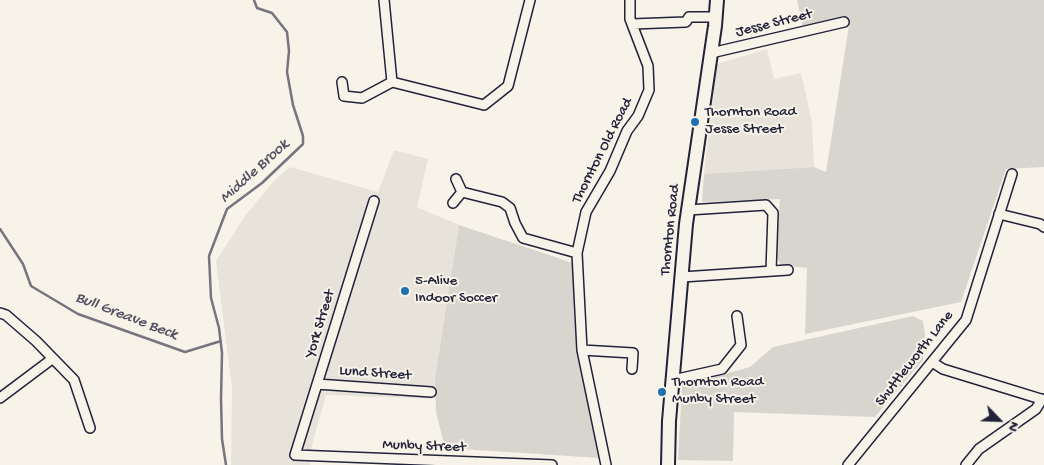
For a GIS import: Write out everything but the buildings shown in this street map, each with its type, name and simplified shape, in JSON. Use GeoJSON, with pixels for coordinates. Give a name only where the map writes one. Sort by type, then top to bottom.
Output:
{"type":"FeatureCollection","features":[{"type":"Feature","properties":{"kind":"main road","name":"Thornton Road"},"geometry":{"type":"LineString","coordinates":[[668,465],[673,380],[688,210],[717,0]]}},
{"type":"Feature","properties":{"kind":"street"},"geometry":{"type":"LineString","coordinates":[[384,0],[392,82]]}},
{"type":"Feature","properties":{"kind":"street"},"geometry":{"type":"LineString","coordinates":[[342,82],[344,96],[362,98],[392,82],[484,105],[508,86],[530,0]]}},
{"type":"Feature","properties":{"kind":"street","name":"Thornton Old Road"},"geometry":{"type":"LineString","coordinates":[[606,465],[582,350],[577,253],[586,212],[610,171],[627,131],[638,116],[649,90],[648,66],[630,20],[630,0]]}},
{"type":"Feature","properties":{"kind":"street"},"geometry":{"type":"LineString","coordinates":[[632,24],[686,22],[689,17],[715,17]]}},
{"type":"Feature","properties":{"kind":"street","name":"Jesse Street"},"geometry":{"type":"LineString","coordinates":[[711,53],[844,22]]}},
{"type":"Feature","properties":{"kind":"street","name":"Shuttleworth Lane"},"geometry":{"type":"LineString","coordinates":[[848,465],[966,320],[1012,174]]}},
{"type":"Feature","properties":{"kind":"street"},"geometry":{"type":"LineString","coordinates":[[456,179],[462,192]]}},
{"type":"Feature","properties":{"kind":"street"},"geometry":{"type":"LineString","coordinates":[[462,192],[502,202],[510,208],[515,223],[524,238],[577,253]]}},
{"type":"Feature","properties":{"kind":"street"},"geometry":{"type":"LineString","coordinates":[[453,203],[462,192]]}},
{"type":"Feature","properties":{"kind":"street","name":"York Street"},"geometry":{"type":"LineString","coordinates":[[295,455],[374,201]]}},
{"type":"Feature","properties":{"kind":"street"},"geometry":{"type":"LineString","coordinates":[[688,210],[766,206],[773,213],[771,271]]}},
{"type":"Feature","properties":{"kind":"street"},"geometry":{"type":"LineString","coordinates":[[1000,214],[1040,224],[1044,227]]}},
{"type":"Feature","properties":{"kind":"street"},"geometry":{"type":"LineString","coordinates":[[682,277],[788,270]]}},
{"type":"Feature","properties":{"kind":"street"},"geometry":{"type":"LineString","coordinates":[[0,313],[6,315],[36,341],[74,380],[90,428]]}},
{"type":"Feature","properties":{"kind":"street"},"geometry":{"type":"LineString","coordinates":[[673,380],[722,369],[740,345],[737,316]]}},
{"type":"Feature","properties":{"kind":"street"},"geometry":{"type":"LineString","coordinates":[[582,350],[633,354],[632,369]]}},
{"type":"Feature","properties":{"kind":"street"},"geometry":{"type":"LineString","coordinates":[[0,398],[52,359]]}},
{"type":"Feature","properties":{"kind":"street"},"geometry":{"type":"LineString","coordinates":[[932,362],[943,369],[1043,400],[1036,409],[978,449],[966,465]]}},
{"type":"Feature","properties":{"kind":"street","name":"Lund Street"},"geometry":{"type":"LineString","coordinates":[[317,384],[432,392]]}},
{"type":"Feature","properties":{"kind":"street","name":"Munby Street"},"geometry":{"type":"LineString","coordinates":[[295,455],[552,465]]}},
{"type":"Feature","properties":{"kind":"shaded area"},"geometry":{"type":"Polygon","coordinates":[[[797,0],[1044,0],[1044,167],[1006,169],[961,302],[805,334],[807,268],[781,265],[776,257],[780,199],[702,202],[704,174],[814,167],[826,172],[850,19],[803,28],[797,0]]]}},
{"type":"Feature","properties":{"kind":"shaded area"},"geometry":{"type":"Polygon","coordinates":[[[767,49],[774,79],[801,73],[812,122],[814,167],[704,174],[717,64],[767,49]]]}},
{"type":"Feature","properties":{"kind":"shaded area"},"geometry":{"type":"Polygon","coordinates":[[[394,150],[428,159],[417,207],[459,225],[435,378],[436,399],[326,395],[312,445],[310,465],[231,465],[232,388],[216,261],[245,216],[274,181],[290,167],[378,192],[394,150]]]}},
{"type":"Feature","properties":{"kind":"shaded area"},"geometry":{"type":"Polygon","coordinates":[[[459,225],[573,263],[577,345],[599,458],[445,448],[436,412],[435,378],[459,225]]]}},
{"type":"Feature","properties":{"kind":"shaded area"},"geometry":{"type":"Polygon","coordinates":[[[913,316],[923,321],[925,333],[923,360],[875,417],[734,412],[733,461],[678,460],[682,386],[750,367],[773,347],[913,316]]]}},
{"type":"Feature","properties":{"kind":"waterway","name":"Middle Brook"},"geometry":{"type":"LineString","coordinates":[[226,465],[222,439],[222,353],[219,328],[211,298],[209,256],[227,209],[262,183],[303,144],[303,136],[293,105],[287,72],[289,51],[287,32],[272,13],[257,8],[254,0]]}},
{"type":"Feature","properties":{"kind":"waterway","name":"Bull Greave Beck"},"geometry":{"type":"LineString","coordinates":[[0,229],[23,264],[31,286],[78,314],[185,352],[221,341]]}},
{"type":"Feature","properties":{"kind":"place","name":"Thornton Road Jesse Street"},"geometry":{"type":"Point","coordinates":[695,122]}},
{"type":"Feature","properties":{"kind":"place","name":"5-Alive Indoor Soccer"},"geometry":{"type":"Point","coordinates":[405,291]}},
{"type":"Feature","properties":{"kind":"place","name":"Thornton Road Munby Street"},"geometry":{"type":"Point","coordinates":[662,392]}}]}
